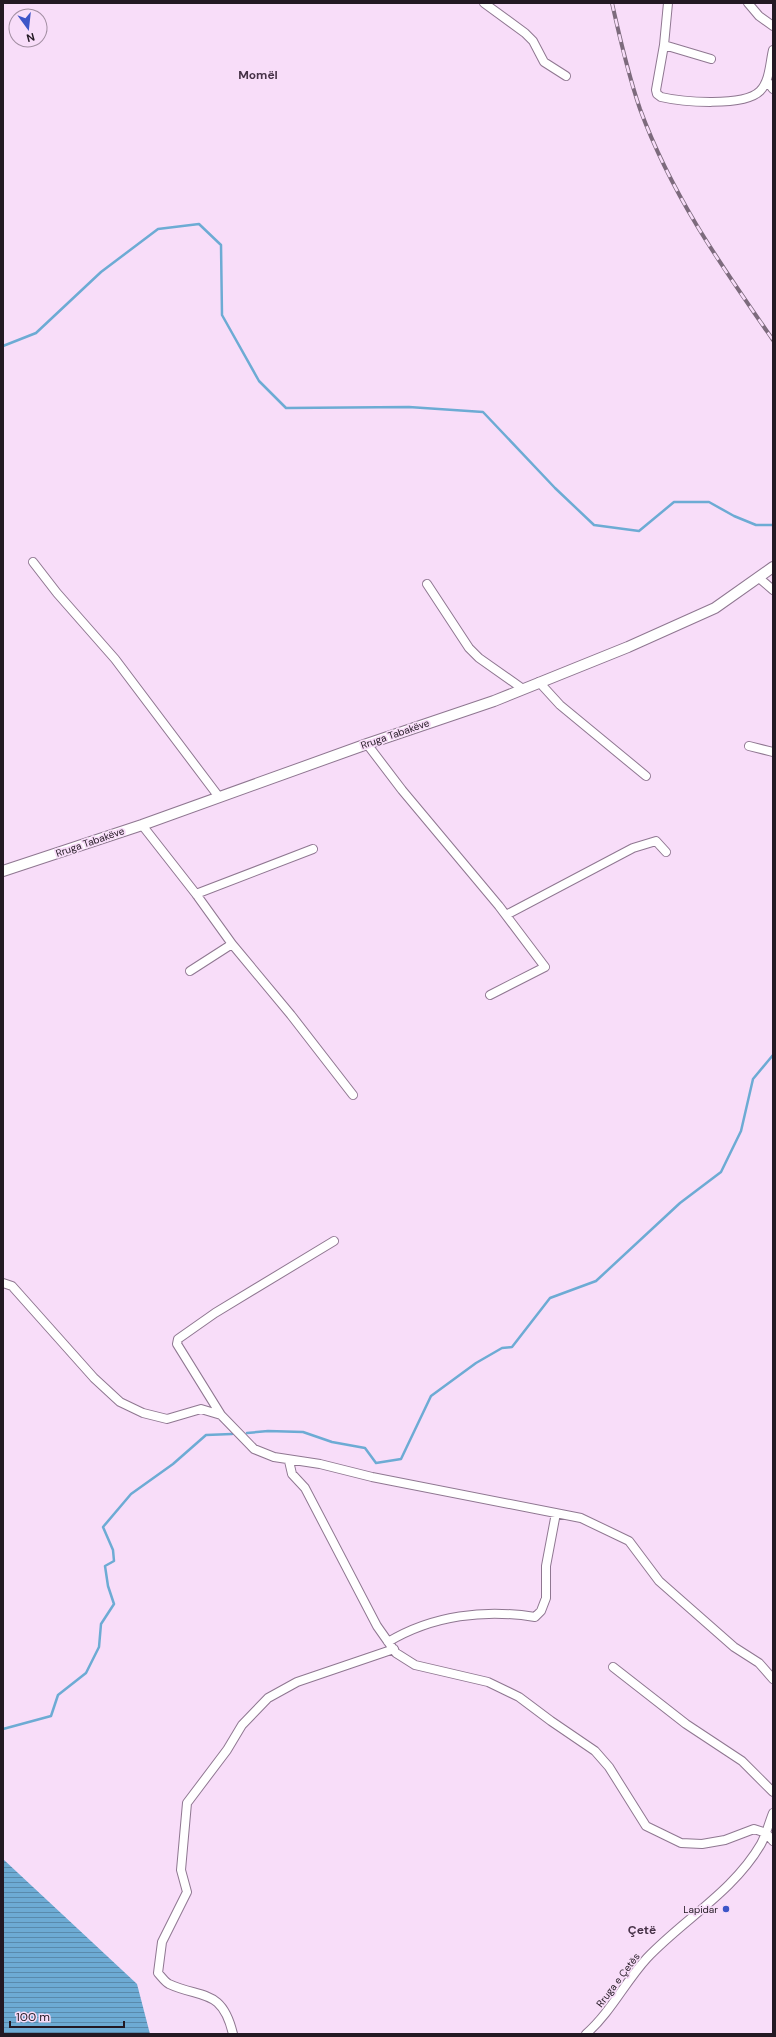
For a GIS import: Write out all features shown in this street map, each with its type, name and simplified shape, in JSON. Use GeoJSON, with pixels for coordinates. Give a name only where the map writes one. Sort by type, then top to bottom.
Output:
{"type":"FeatureCollection","features":[{"type":"Feature","properties":{"kind":"street"},"geometry":{"type":"LineString","coordinates":[[484,3],[525,33],[533,41],[544,62],[566,76]]}},
{"type":"Feature","properties":{"kind":"street"},"geometry":{"type":"LineString","coordinates":[[668,3],[664,45],[656,90],[657,94],[661,97],[702,102],[739,99],[759,92],[766,81],[773,50]]}},
{"type":"Feature","properties":{"kind":"street"},"geometry":{"type":"LineString","coordinates":[[748,3],[759,16],[773,26]]}},
{"type":"Feature","properties":{"kind":"street"},"geometry":{"type":"LineString","coordinates":[[664,45],[711,59]]}},
{"type":"Feature","properties":{"kind":"street"},"geometry":{"type":"LineString","coordinates":[[766,81],[773,89]]}},
{"type":"Feature","properties":{"kind":"street"},"geometry":{"type":"LineString","coordinates":[[33,562],[57,593],[114,659],[219,797]]}},
{"type":"Feature","properties":{"kind":"street","name":"Rruga Tabakëve"},"geometry":{"type":"LineString","coordinates":[[3,871],[142,825],[367,744],[494,701],[628,647],[715,608],[773,567]]}},
{"type":"Feature","properties":{"kind":"street"},"geometry":{"type":"LineString","coordinates":[[758,577],[773,590]]}},
{"type":"Feature","properties":{"kind":"street"},"geometry":{"type":"LineString","coordinates":[[427,584],[469,648],[479,658],[523,689]]}},
{"type":"Feature","properties":{"kind":"street"},"geometry":{"type":"LineString","coordinates":[[539,682],[560,705],[646,776]]}},
{"type":"Feature","properties":{"kind":"street"},"geometry":{"type":"LineString","coordinates":[[367,744],[402,790],[506,915],[545,967],[490,995]]}},
{"type":"Feature","properties":{"kind":"street"},"geometry":{"type":"LineString","coordinates":[[749,746],[773,752]]}},
{"type":"Feature","properties":{"kind":"street"},"geometry":{"type":"LineString","coordinates":[[142,825],[196,894],[232,944],[292,1015],[353,1095]]}},
{"type":"Feature","properties":{"kind":"street"},"geometry":{"type":"LineString","coordinates":[[506,915],[633,848],[656,841],[666,852]]}},
{"type":"Feature","properties":{"kind":"street"},"geometry":{"type":"LineString","coordinates":[[196,894],[313,849]]}},
{"type":"Feature","properties":{"kind":"street"},"geometry":{"type":"LineString","coordinates":[[190,971],[232,944]]}},
{"type":"Feature","properties":{"kind":"street"},"geometry":{"type":"LineString","coordinates":[[334,1241],[215,1313],[178,1339],[177,1344],[221,1415],[254,1449],[274,1457],[320,1464],[372,1477],[581,1518],[629,1541],[659,1581],[734,1646],[759,1663],[773,1679]]}},
{"type":"Feature","properties":{"kind":"street"},"geometry":{"type":"LineString","coordinates":[[3,1283],[12,1286],[94,1378],[120,1402],[143,1413],[167,1419],[201,1409],[221,1415]]}},
{"type":"Feature","properties":{"kind":"street"},"geometry":{"type":"LineString","coordinates":[[289,1460],[292,1474],[305,1488],[327,1528],[353,1583],[377,1626],[394,1649],[415,1665],[488,1682],[519,1697],[595,1751],[609,1768],[646,1826],[681,1843],[702,1844],[725,1840],[754,1829],[766,1833],[773,1841]]}},
{"type":"Feature","properties":{"kind":"street"},"geometry":{"type":"LineString","coordinates":[[388,1642],[404,1632],[450,1617],[512,1613],[535,1617],[541,1611],[546,1598],[546,1566],[556,1513]]}},
{"type":"Feature","properties":{"kind":"street"},"geometry":{"type":"LineString","coordinates":[[233,2034],[222,2008],[216,2002],[207,1995],[168,1983],[158,1973],[162,1942],[187,1892],[181,1870],[187,1803],[227,1750],[242,1725],[268,1698],[297,1682],[394,1649]]}},
{"type":"Feature","properties":{"kind":"street"},"geometry":{"type":"LineString","coordinates":[[613,1667],[686,1724],[742,1761],[773,1792]]}},
{"type":"Feature","properties":{"kind":"street","name":"Rruga e Çetës"},"geometry":{"type":"LineString","coordinates":[[586,2034],[604,2016],[618,1993],[646,1958],[711,1902],[748,1863],[766,1833],[773,1813]]}},
{"type":"Feature","properties":{"kind":"water"},"geometry":{"type":"Polygon","coordinates":[[[3,1859],[137,1984],[150,2034],[3,2034],[3,1859]]]}},
{"type":"Feature","properties":{"kind":"waterway"},"geometry":{"type":"LineString","coordinates":[[3,346],[36,333],[101,272],[158,229],[199,224],[221,245],[222,315],[259,381],[286,408],[409,407],[483,412],[555,488],[594,525],[639,531],[674,502],[709,502],[734,516],[756,525],[773,525]]}},
{"type":"Feature","properties":{"kind":"waterway"},"geometry":{"type":"LineString","coordinates":[[247,1433],[268,1431],[303,1432],[332,1442],[365,1448],[376,1463],[401,1459],[431,1396],[476,1363],[502,1348],[512,1347],[550,1298],[596,1281],[680,1203],[721,1172],[741,1131],[753,1079],[773,1055]]}},
{"type":"Feature","properties":{"kind":"waterway"},"geometry":{"type":"LineString","coordinates":[[3,1729],[51,1716],[58,1695],[86,1673],[99,1647],[101,1624],[114,1604],[108,1586],[105,1566],[114,1561],[113,1550],[103,1527],[131,1494],[173,1464],[206,1435],[232,1434]]}},
{"type":"Feature","properties":{"kind":"railway"},"geometry":{"type":"LineString","coordinates":[[612,3],[624,56],[640,109],[667,171],[682,201],[699,229],[773,340]]}},
{"type":"Feature","properties":{"kind":"place","name":"Lapidar"},"geometry":{"type":"Point","coordinates":[726,1909]}},
{"type":"Feature","properties":{"kind":"district","name":"Momël"},"geometry":{"type":"Point","coordinates":[258,75]}},
{"type":"Feature","properties":{"kind":"district","name":"Çetë"},"geometry":{"type":"Point","coordinates":[642,1930]}}]}
